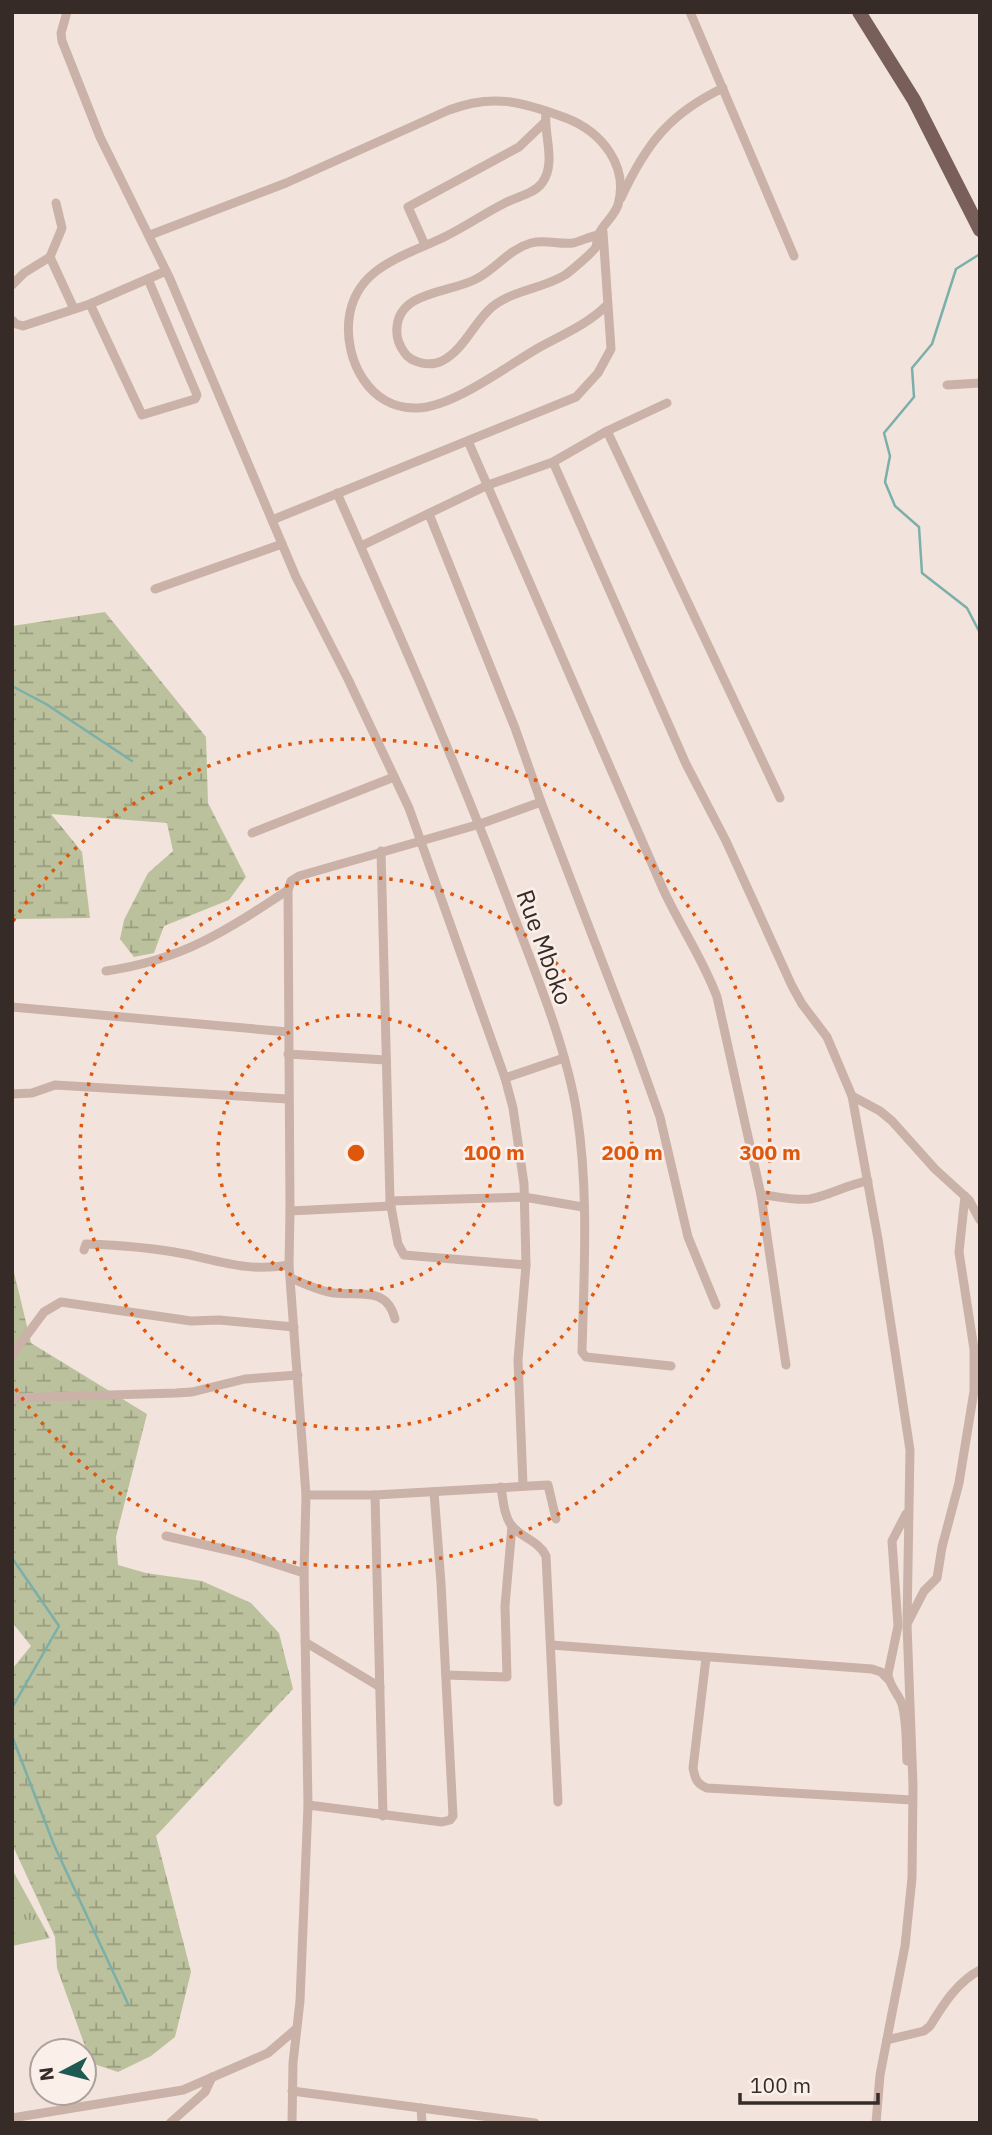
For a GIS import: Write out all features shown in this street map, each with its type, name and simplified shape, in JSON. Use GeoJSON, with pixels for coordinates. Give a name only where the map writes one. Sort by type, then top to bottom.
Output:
{"type":"FeatureCollection","features":[{"type":"Feature","properties":{"kind":"main road"},"geometry":{"type":"LineString","coordinates":[[859,12],[915,100],[980,230]]}},
{"type":"Feature","properties":{"kind":"street"},"geometry":{"type":"LineString","coordinates":[[67,12],[61,33],[62,41],[100,137],[150,235],[282,544],[422,839],[505,1078],[513,1108],[524,1197],[526,1265],[518,1360],[523,1485]]}},
{"type":"Feature","properties":{"kind":"street"},"geometry":{"type":"LineString","coordinates":[[690,12],[794,256]]}},
{"type":"Feature","properties":{"kind":"street"},"geometry":{"type":"LineString","coordinates":[[600,233],[572,243],[530,243],[512,251],[492,270],[466,285],[422,297],[409,304],[398,321],[398,342],[408,358],[416,362],[442,361],[460,345],[492,307],[555,280],[573,268],[595,248],[600,233],[618,206],[634,170],[661,131],[676,116],[723,88]]}},
{"type":"Feature","properties":{"kind":"street"},"geometry":{"type":"LineString","coordinates":[[150,235],[286,183],[310,170],[468,103],[492,99],[522,103],[546,111],[578,123],[597,136],[609,149],[617,168],[620,183],[618,206]]}},
{"type":"Feature","properties":{"kind":"street"},"geometry":{"type":"LineString","coordinates":[[546,111],[544,123],[549,158],[543,183],[440,239],[387,262],[355,298],[349,315],[349,341],[356,367],[372,390],[395,404],[416,409],[426,407],[453,397],[588,321],[607,305]]}},
{"type":"Feature","properties":{"kind":"street"},"geometry":{"type":"LineString","coordinates":[[425,245],[408,207],[519,147],[544,123]]}},
{"type":"Feature","properties":{"kind":"street"},"geometry":{"type":"LineString","coordinates":[[12,285],[24,273],[50,257],[62,228],[56,203]]}},
{"type":"Feature","properties":{"kind":"street"},"geometry":{"type":"LineString","coordinates":[[272,520],[576,397],[597,373],[611,349],[600,233]]}},
{"type":"Feature","properties":{"kind":"street"},"geometry":{"type":"LineString","coordinates":[[572,243],[579,261]]}},
{"type":"Feature","properties":{"kind":"street"},"geometry":{"type":"LineString","coordinates":[[50,257],[74,309]]}},
{"type":"Feature","properties":{"kind":"street"},"geometry":{"type":"LineString","coordinates":[[12,320],[23,326],[90,304],[166,271]]}},
{"type":"Feature","properties":{"kind":"street"},"geometry":{"type":"LineString","coordinates":[[90,304],[142,415],[195,399],[197,395],[148,279]]}},
{"type":"Feature","properties":{"kind":"street"},"geometry":{"type":"LineString","coordinates":[[947,385],[980,383]]}},
{"type":"Feature","properties":{"kind":"street"},"geometry":{"type":"LineString","coordinates":[[361,547],[488,485],[553,462],[607,431],[667,402]]}},
{"type":"Feature","properties":{"kind":"street"},"geometry":{"type":"LineString","coordinates":[[607,431],[780,798]]}},
{"type":"Feature","properties":{"kind":"street"},"geometry":{"type":"LineString","coordinates":[[468,441],[678,923],[707,970],[717,997],[761,1195],[786,1365]]}},
{"type":"Feature","properties":{"kind":"street"},"geometry":{"type":"LineString","coordinates":[[553,462],[686,764],[726,841],[792,986],[827,1037],[852,1096],[869,1181],[910,1450],[907,1624],[913,1786],[912,1878],[905,1946],[880,2075],[876,2123]]}},
{"type":"Feature","properties":{"kind":"street","name":"Rue Mboko"},"geometry":{"type":"LineString","coordinates":[[337,494],[480,824],[527,948],[564,1058],[577,1113],[583,1207],[584,1355],[671,1366]]}},
{"type":"Feature","properties":{"kind":"street"},"geometry":{"type":"LineString","coordinates":[[429,514],[515,729],[656,1106],[688,1237],[716,1305]]}},
{"type":"Feature","properties":{"kind":"street"},"geometry":{"type":"LineString","coordinates":[[155,589],[282,544]]}},
{"type":"Feature","properties":{"kind":"street"},"geometry":{"type":"LineString","coordinates":[[252,833],[394,777]]}},
{"type":"Feature","properties":{"kind":"street"},"geometry":{"type":"LineString","coordinates":[[292,2123],[308,1805],[304,1573],[306,1495],[289,1265],[288,890],[290,881],[299,876],[480,824],[541,802]]}},
{"type":"Feature","properties":{"kind":"street"},"geometry":{"type":"LineString","coordinates":[[381,851],[391,1204],[398,1244],[404,1255],[526,1265]]}},
{"type":"Feature","properties":{"kind":"street"},"geometry":{"type":"LineString","coordinates":[[106,971],[141,965],[197,946],[216,937],[288,890]]}},
{"type":"Feature","properties":{"kind":"street"},"geometry":{"type":"LineString","coordinates":[[12,1007],[288,1032]]}},
{"type":"Feature","properties":{"kind":"street"},"geometry":{"type":"LineString","coordinates":[[288,1054],[386,1060]]}},
{"type":"Feature","properties":{"kind":"street"},"geometry":{"type":"LineString","coordinates":[[505,1078],[564,1058]]}},
{"type":"Feature","properties":{"kind":"street"},"geometry":{"type":"LineString","coordinates":[[12,1094],[32,1093],[55,1085],[288,1099]]}},
{"type":"Feature","properties":{"kind":"street"},"geometry":{"type":"LineString","coordinates":[[852,1096],[880,1111],[892,1121],[935,1169],[965,1196],[980,1220]]}},
{"type":"Feature","properties":{"kind":"street"},"geometry":{"type":"LineString","coordinates":[[761,1195],[810,1199],[852,1183],[869,1181]]}},
{"type":"Feature","properties":{"kind":"street"},"geometry":{"type":"LineString","coordinates":[[907,1624],[924,1591],[937,1578],[959,1483],[974,1391],[974,1349],[959,1252],[965,1196]]}},
{"type":"Feature","properties":{"kind":"street"},"geometry":{"type":"LineString","coordinates":[[290,1211],[524,1197],[583,1207]]}},
{"type":"Feature","properties":{"kind":"street"},"geometry":{"type":"LineString","coordinates":[[84,1250],[86,1244],[103,1244],[180,1253],[250,1268],[268,1269],[289,1265]]}},
{"type":"Feature","properties":{"kind":"street"},"geometry":{"type":"LineString","coordinates":[[291,1278],[328,1292],[361,1293],[379,1297],[393,1308],[396,1319]]}},
{"type":"Feature","properties":{"kind":"street"},"geometry":{"type":"LineString","coordinates":[[12,1355],[44,1312],[61,1302],[191,1321],[219,1320],[294,1326]]}},
{"type":"Feature","properties":{"kind":"street"},"geometry":{"type":"LineString","coordinates":[[12,1398],[192,1392],[245,1378],[298,1375]]}},
{"type":"Feature","properties":{"kind":"street"},"geometry":{"type":"LineString","coordinates":[[306,1495],[375,1495],[548,1485],[556,1519]]}},
{"type":"Feature","properties":{"kind":"street"},"geometry":{"type":"LineString","coordinates":[[501,1487],[512,1526],[539,1545],[546,1556],[558,1802]]}},
{"type":"Feature","properties":{"kind":"street"},"geometry":{"type":"LineString","coordinates":[[308,1805],[442,1822],[453,1816],[434,1492]]}},
{"type":"Feature","properties":{"kind":"street"},"geometry":{"type":"LineString","coordinates":[[375,1495],[383,1816]]}},
{"type":"Feature","properties":{"kind":"street"},"geometry":{"type":"LineString","coordinates":[[889,1680],[898,1626],[892,1541],[907,1512]]}},
{"type":"Feature","properties":{"kind":"street"},"geometry":{"type":"LineString","coordinates":[[446,1675],[507,1677],[505,1606],[512,1526]]}},
{"type":"Feature","properties":{"kind":"street"},"geometry":{"type":"LineString","coordinates":[[166,1536],[245,1554],[304,1573]]}},
{"type":"Feature","properties":{"kind":"street"},"geometry":{"type":"LineString","coordinates":[[305,1642],[380,1687]]}},
{"type":"Feature","properties":{"kind":"street"},"geometry":{"type":"LineString","coordinates":[[551,1645],[664,1651],[706,1658],[872,1669],[881,1672],[901,1701],[907,1768],[913,1786]]}},
{"type":"Feature","properties":{"kind":"street"},"geometry":{"type":"LineString","coordinates":[[706,1658],[693,1768],[701,1786],[912,1800]]}},
{"type":"Feature","properties":{"kind":"street"},"geometry":{"type":"LineString","coordinates":[[887,2040],[924,2031],[956,1990],[980,1970]]}},
{"type":"Feature","properties":{"kind":"street"},"geometry":{"type":"LineString","coordinates":[[12,2118],[28,2119],[173,2091],[268,2053],[296,2029]]}},
{"type":"Feature","properties":{"kind":"street"},"geometry":{"type":"LineString","coordinates":[[170,2123],[205,2092],[212,2077]]}},
{"type":"Feature","properties":{"kind":"street"},"geometry":{"type":"LineString","coordinates":[[292,2091],[535,2123]]}},
{"type":"Feature","properties":{"kind":"street"},"geometry":{"type":"LineString","coordinates":[[421,2109],[422,2123]]}},
{"type":"Feature","properties":{"kind":"green space"},"geometry":{"type":"Polygon","coordinates":[[[105,612],[206,737],[208,803],[246,877],[229,900],[164,926],[154,953],[134,957],[120,939],[124,920],[148,873],[173,851],[167,823],[51,814],[82,852],[90,918],[12,919],[12,626],[105,612]]]}},
{"type":"Feature","properties":{"kind":"green space"},"geometry":{"type":"Polygon","coordinates":[[[12,1264],[31,1343],[147,1414],[116,1537],[118,1565],[146,1573],[202,1581],[251,1603],[279,1633],[293,1689],[156,1836],[191,1972],[175,2037],[151,2056],[118,2072],[98,2065],[98,2037],[82,2037],[57,1968],[55,1937],[12,1844],[12,1669],[31,1646],[12,1622],[12,1264]]]}},
{"type":"Feature","properties":{"kind":"green space"},"geometry":{"type":"Polygon","coordinates":[[[12,1869],[50,1938],[12,1946],[12,1869]]]}},
{"type":"Feature","properties":{"kind":"waterway"},"geometry":{"type":"LineString","coordinates":[[980,254],[956,269],[932,344],[912,368],[914,397],[884,433],[890,456],[885,482],[895,506],[919,527],[922,573],[967,608],[980,633]]}},
{"type":"Feature","properties":{"kind":"waterway"},"geometry":{"type":"LineString","coordinates":[[12,686],[46,704],[132,761]]}},
{"type":"Feature","properties":{"kind":"waterway"},"geometry":{"type":"LineString","coordinates":[[12,1558],[59,1626],[12,1708]]}},
{"type":"Feature","properties":{"kind":"waterway"},"geometry":{"type":"LineString","coordinates":[[12,1736],[54,1845],[128,2004]]}}]}
